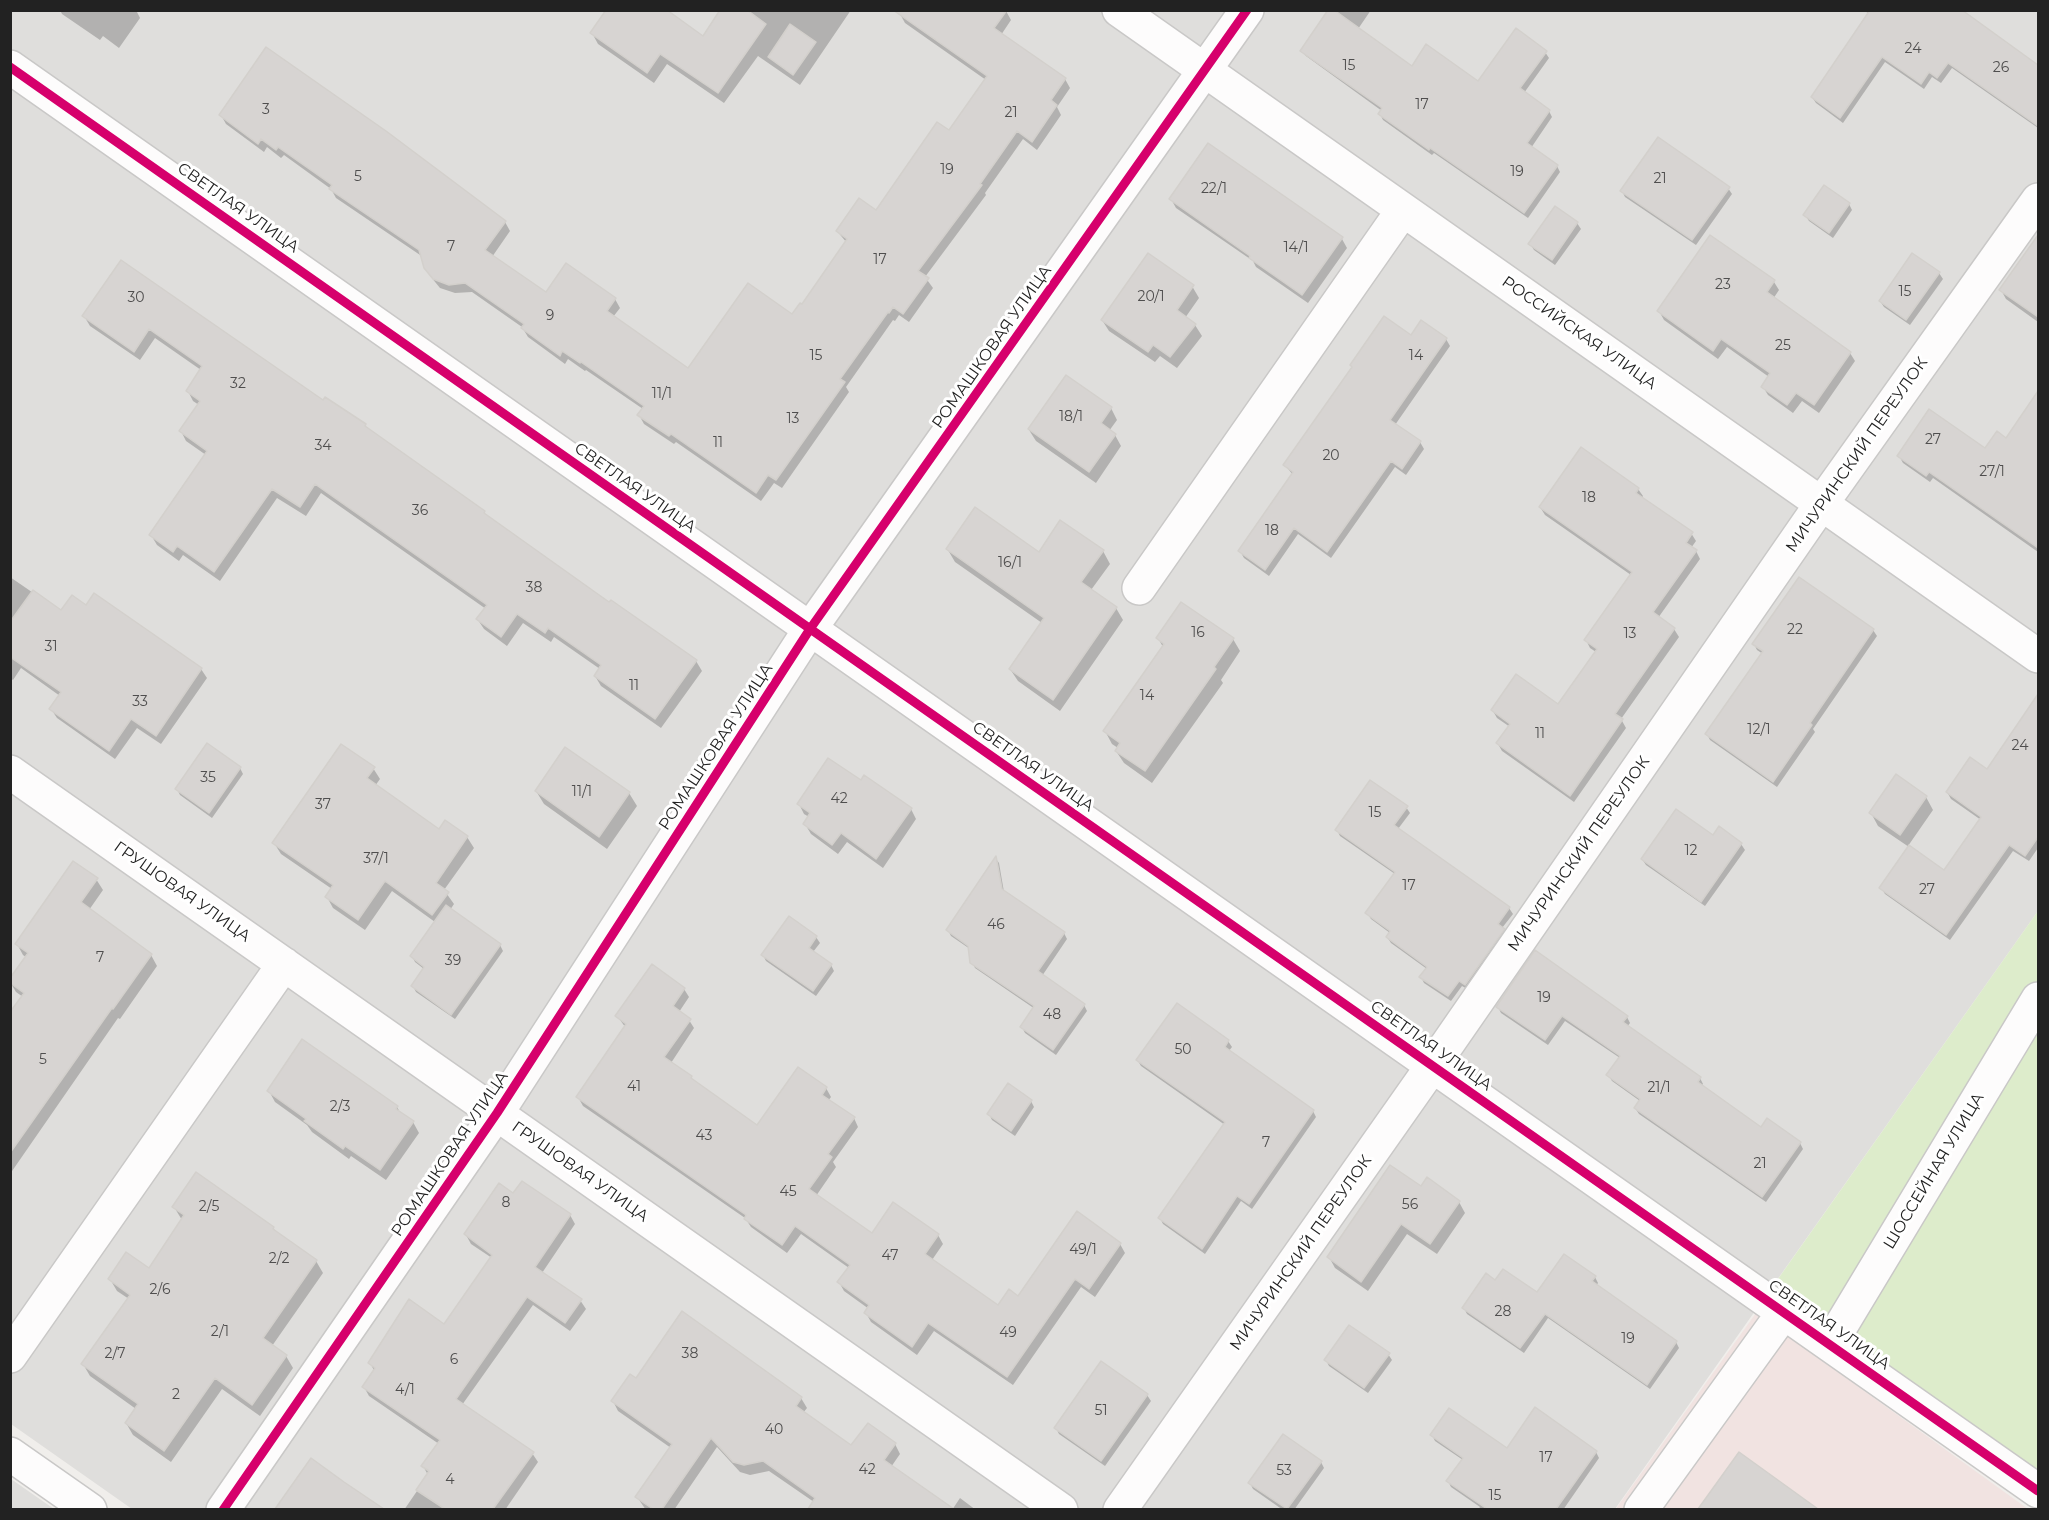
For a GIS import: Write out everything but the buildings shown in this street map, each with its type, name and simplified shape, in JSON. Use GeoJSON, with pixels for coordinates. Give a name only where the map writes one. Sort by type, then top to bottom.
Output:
{"type":"FeatureCollection","features":[{"type":"Feature","properties":{"kind":"street","name":"РОССИЙСКАЯ УЛИЦА"},"geometry":{"type":"LineString","coordinates":[[1119,10],[2038,656]]}},
{"type":"Feature","properties":{"kind":"street","name":"РОМАШКОВАЯ УЛИЦА"},"geometry":{"type":"LineString","coordinates":[[223,1509],[497,1113],[810,629],[1247,10]]}},
{"type":"Feature","properties":{"kind":"street","name":"СВЕТЛАЯ УЛИЦА"},"geometry":{"type":"LineString","coordinates":[[10,67],[2038,1491]]}},
{"type":"Feature","properties":{"kind":"street","name":"МИЧУРИНСКИЙ ПЕРЕУЛОК"},"geometry":{"type":"LineString","coordinates":[[1120,1509],[1433,1065],[1822,503],[2038,200]]}},
{"type":"Feature","properties":{"kind":"street"},"geometry":{"type":"LineString","coordinates":[[1139,588],[1403,210]]}},
{"type":"Feature","properties":{"kind":"street","name":"ГРУШОВАЯ УЛИЦА"},"geometry":{"type":"LineString","coordinates":[[10,772],[1061,1509]]}},
{"type":"Feature","properties":{"kind":"street"},"geometry":{"type":"LineString","coordinates":[[10,1356],[284,964]]}},
{"type":"Feature","properties":{"kind":"street","name":"ШОССЕЙНАЯ УЛИЦА"},"geometry":{"type":"LineString","coordinates":[[1830,1344],[2038,999]]}},
{"type":"Feature","properties":{"kind":"street"},"geometry":{"type":"LineString","coordinates":[[1641,1509],[1784,1312]]}},
{"type":"Feature","properties":{"kind":"street"},"geometry":{"type":"LineString","coordinates":[[10,1454],[90,1509]]}},
{"type":"Feature","properties":{"kind":"shaded area"},"geometry":{"type":"Polygon","coordinates":[[[11,11],[2038,11],[2038,911],[1615,1509],[132,1509],[11,1424],[11,11]]]}},
{"type":"Feature","properties":{"kind":"shaded area"},"geometry":{"type":"Polygon","coordinates":[[[1756,1313],[2028,1509],[1615,1510],[1756,1313]]]}},
{"type":"Feature","properties":{"kind":"shaded area"},"geometry":{"type":"Polygon","coordinates":[[[11,1479],[54,1509],[11,1509],[11,1479]]]}},
{"type":"Feature","properties":{"kind":"green space"},"geometry":{"type":"Polygon","coordinates":[[[2038,911],[2038,1474],[1773,1286],[2038,911]]]}},
{"type":"Feature","properties":{"kind":"cycle path"},"geometry":{"type":"LineString","coordinates":[[223,1510],[497,1113],[810,629],[1247,10]]}},
{"type":"Feature","properties":{"kind":"cycle path"},"geometry":{"type":"LineString","coordinates":[[10,67],[2038,1491]]}}]}
